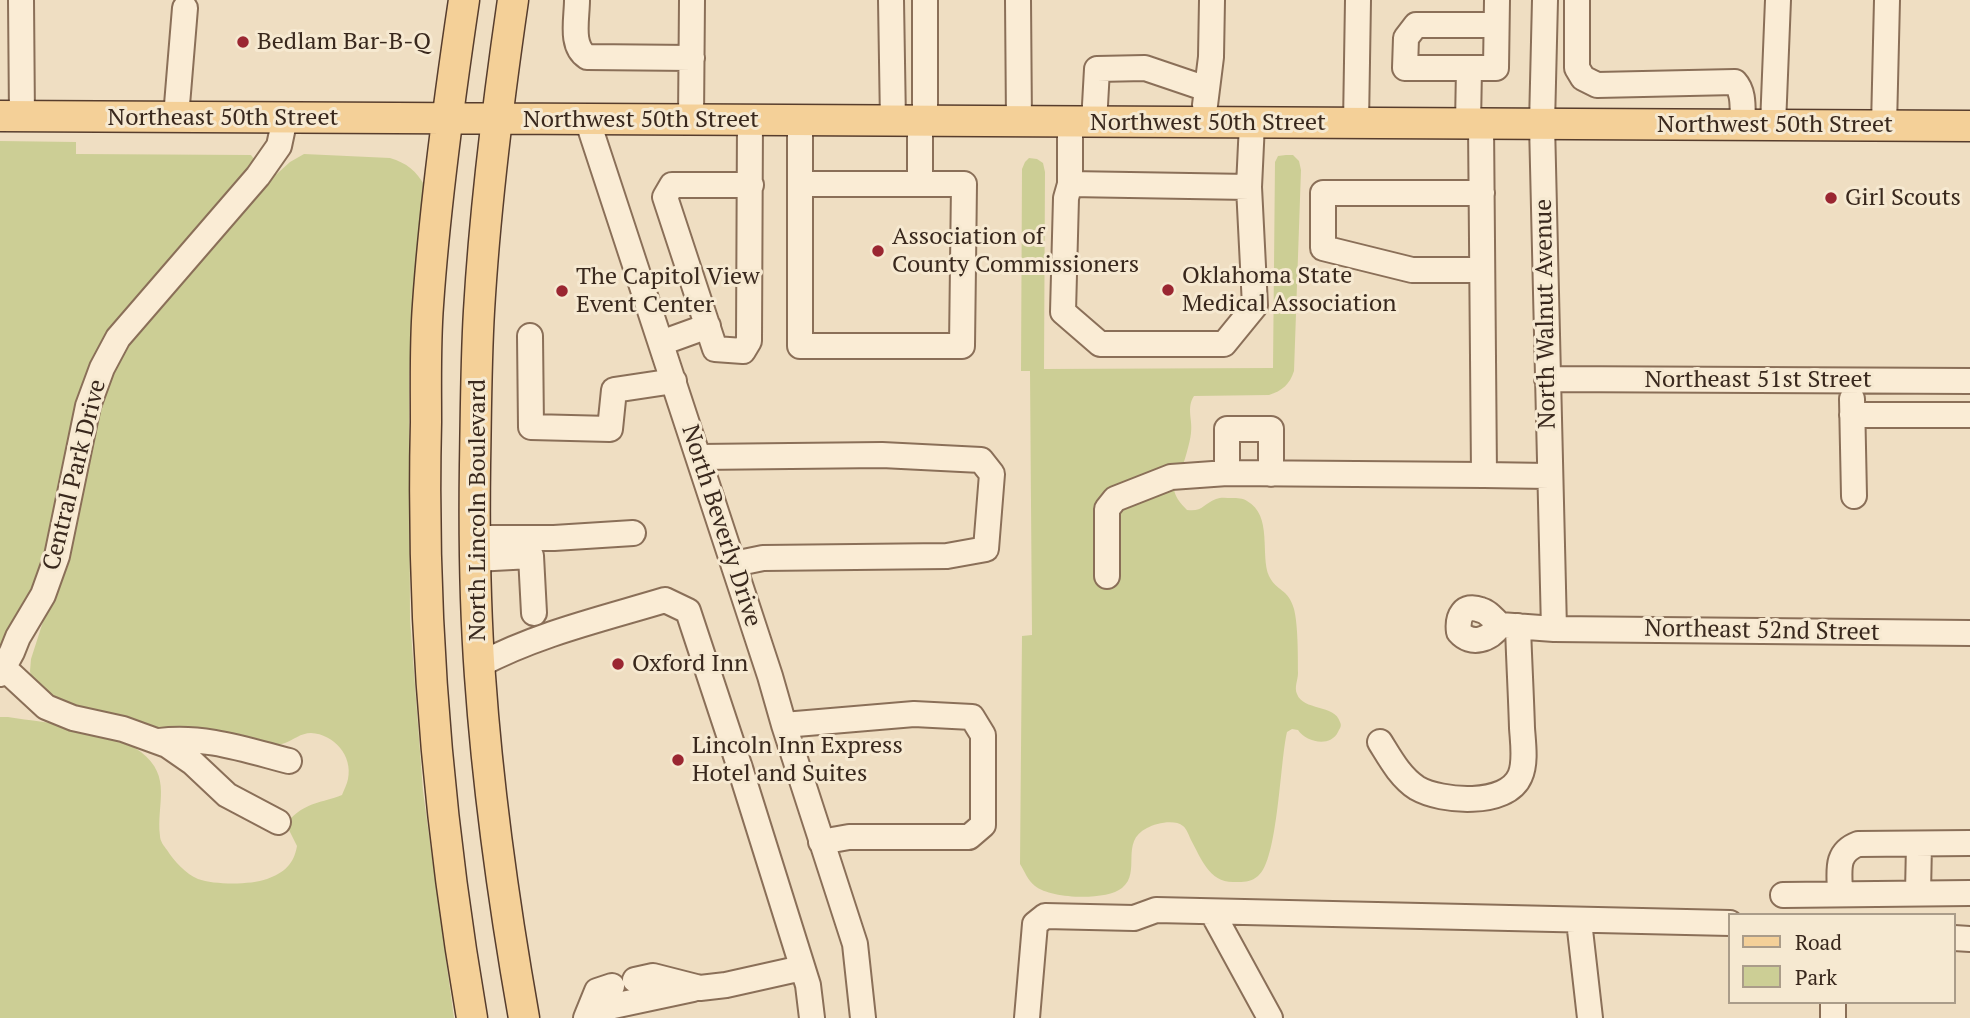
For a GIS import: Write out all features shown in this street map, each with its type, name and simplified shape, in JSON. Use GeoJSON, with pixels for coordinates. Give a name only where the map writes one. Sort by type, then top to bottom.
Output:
{"type":"FeatureCollection","features":[{"type":"Feature","properties":{"kind":"main road","name":"North Lincoln Boulevard"},"geometry":{"type":"LineString","coordinates":[[464,0],[446,119],[428,307],[425,548],[427,624],[439,779],[456,924],[471,1018]]}},
{"type":"Feature","properties":{"kind":"main road","name":"North Lincoln Boulevard"},"geometry":{"type":"LineString","coordinates":[[513,0],[496,119],[479,313],[475,548],[479,665],[493,825],[524,1018]]}},
{"type":"Feature","properties":{"kind":"main road","name":"Northeast 50th Street"},"geometry":{"type":"LineString","coordinates":[[11,116],[446,119]]}},
{"type":"Feature","properties":{"kind":"main road","name":"Northwest 50th Street"},"geometry":{"type":"LineString","coordinates":[[446,119],[1970,126]]}},
{"type":"Feature","properties":{"kind":"street"},"geometry":{"type":"LineString","coordinates":[[11,116],[21,0]]}},
{"type":"Feature","properties":{"kind":"street"},"geometry":{"type":"LineString","coordinates":[[577,0],[577,44],[580,52],[587,57],[692,58]]}},
{"type":"Feature","properties":{"kind":"street"},"geometry":{"type":"LineString","coordinates":[[691,119],[692,0]]}},
{"type":"Feature","properties":{"kind":"street"},"geometry":{"type":"LineString","coordinates":[[891,0],[913,122],[920,184]]}},
{"type":"Feature","properties":{"kind":"street"},"geometry":{"type":"LineString","coordinates":[[913,122],[925,0]]}},
{"type":"Feature","properties":{"kind":"street"},"geometry":{"type":"LineString","coordinates":[[1018,0],[1019,122]]}},
{"type":"Feature","properties":{"kind":"street"},"geometry":{"type":"LineString","coordinates":[[1203,123],[1211,57],[1212,0]]}},
{"type":"Feature","properties":{"kind":"street"},"geometry":{"type":"LineString","coordinates":[[1356,124],[1358,0]]}},
{"type":"Feature","properties":{"kind":"street"},"geometry":{"type":"LineString","coordinates":[[1496,25],[1416,25],[1406,38],[1405,68],[1496,68],[1497,0]]}},
{"type":"Feature","properties":{"kind":"street","name":"North Walnut Avenue"},"geometry":{"type":"LineString","coordinates":[[1545,0],[1542,124],[1554,629]]}},
{"type":"Feature","properties":{"kind":"street"},"geometry":{"type":"LineString","coordinates":[[1577,0],[1577,68],[1583,78],[1597,85],[1735,82],[1742,95],[1743,125]]}},
{"type":"Feature","properties":{"kind":"street"},"geometry":{"type":"LineString","coordinates":[[1773,125],[1778,0]]}},
{"type":"Feature","properties":{"kind":"street"},"geometry":{"type":"LineString","coordinates":[[1884,125],[1887,0]]}},
{"type":"Feature","properties":{"kind":"street"},"geometry":{"type":"LineString","coordinates":[[176,117],[185,8]]}},
{"type":"Feature","properties":{"kind":"street"},"geometry":{"type":"LineString","coordinates":[[1207,89],[1145,68],[1097,69],[1066,198],[1063,312],[1100,344],[1224,344],[1255,306],[1249,187],[1252,123]]}},
{"type":"Feature","properties":{"kind":"street"},"geometry":{"type":"LineString","coordinates":[[1469,68],[1482,193],[1484,475]]}},
{"type":"Feature","properties":{"kind":"street","name":"Central Park Drive"},"geometry":{"type":"LineString","coordinates":[[2,671],[43,595],[57,556],[88,406],[102,368],[118,338],[258,176],[279,146],[285,118]]}},
{"type":"Feature","properties":{"kind":"street","name":"North Beverly Drive"},"geometry":{"type":"LineString","coordinates":[[587,119],[734,564],[855,944],[863,1018]]}},
{"type":"Feature","properties":{"kind":"street"},"geometry":{"type":"LineString","coordinates":[[750,120],[751,184],[749,341],[743,351],[715,349],[664,197],[672,185],[751,184]]}},
{"type":"Feature","properties":{"kind":"street"},"geometry":{"type":"LineString","coordinates":[[800,121],[800,184],[800,346],[962,346],[964,184],[800,184]]}},
{"type":"Feature","properties":{"kind":"street"},"geometry":{"type":"LineString","coordinates":[[1070,184],[1249,187]]}},
{"type":"Feature","properties":{"kind":"street"},"geometry":{"type":"LineString","coordinates":[[1482,193],[1323,193],[1323,248],[1412,270],[1482,270]]}},
{"type":"Feature","properties":{"kind":"street"},"geometry":{"type":"LineString","coordinates":[[661,343],[708,326]]}},
{"type":"Feature","properties":{"kind":"street"},"geometry":{"type":"LineString","coordinates":[[530,335],[531,427],[610,429],[614,390],[674,381]]}},
{"type":"Feature","properties":{"kind":"street","name":"Northeast 51st Street"},"geometry":{"type":"LineString","coordinates":[[1547,379],[1970,381]]}},
{"type":"Feature","properties":{"kind":"street"},"geometry":{"type":"LineString","coordinates":[[1852,380],[1854,496]]}},
{"type":"Feature","properties":{"kind":"street"},"geometry":{"type":"LineString","coordinates":[[1852,415],[1970,415]]}},
{"type":"Feature","properties":{"kind":"street"},"geometry":{"type":"LineString","coordinates":[[1227,473],[1227,429],[1271,429],[1271,474]]}},
{"type":"Feature","properties":{"kind":"street"},"geometry":{"type":"LineString","coordinates":[[699,457],[882,455],[981,460],[992,474],[986,549],[947,556],[763,558],[734,564]]}},
{"type":"Feature","properties":{"kind":"street"},"geometry":{"type":"LineString","coordinates":[[1107,576],[1107,509],[1115,499],[1171,477],[1227,473],[1549,476]]}},
{"type":"Feature","properties":{"kind":"street"},"geometry":{"type":"LineString","coordinates":[[475,548],[554,538],[633,533]]}},
{"type":"Feature","properties":{"kind":"street"},"geometry":{"type":"LineString","coordinates":[[475,548],[531,556],[534,613]]}},
{"type":"Feature","properties":{"kind":"street"},"geometry":{"type":"LineString","coordinates":[[479,665],[546,636],[665,600],[688,611],[808,985],[811,1018]]}},
{"type":"Feature","properties":{"kind":"street","name":"Northeast 52nd Street"},"geometry":{"type":"LineString","coordinates":[[1380,742],[1401,774],[1416,788],[1436,796],[1464,799],[1510,790],[1520,776],[1523,752],[1509,626],[1554,629],[1970,633]]}},
{"type":"Feature","properties":{"kind":"street"},"geometry":{"type":"LineString","coordinates":[[2,671],[46,707],[73,718],[123,729],[167,746],[193,763],[227,795],[278,822]]}},
{"type":"Feature","properties":{"kind":"street"},"geometry":{"type":"LineString","coordinates":[[784,725],[914,714],[972,717],[983,735],[983,825],[969,837],[849,838],[821,842]]}},
{"type":"Feature","properties":{"kind":"street"},"geometry":{"type":"LineString","coordinates":[[156,741],[178,739],[231,746],[289,761]]}},
{"type":"Feature","properties":{"kind":"street"},"geometry":{"type":"LineString","coordinates":[[1840,894],[1840,864],[1843,853],[1858,844],[1970,843]]}},
{"type":"Feature","properties":{"kind":"street"},"geometry":{"type":"LineString","coordinates":[[1919,844],[1919,893]]}},
{"type":"Feature","properties":{"kind":"street"},"geometry":{"type":"LineString","coordinates":[[1783,895],[1970,893]]}},
{"type":"Feature","properties":{"kind":"street"},"geometry":{"type":"LineString","coordinates":[[1027,1018],[1035,924],[1045,916],[1134,918],[1156,910],[1728,923]]}},
{"type":"Feature","properties":{"kind":"street"},"geometry":{"type":"LineString","coordinates":[[1212,912],[1270,1018]]}},
{"type":"Feature","properties":{"kind":"street"},"geometry":{"type":"LineString","coordinates":[[1579,921],[1590,1018]]}},
{"type":"Feature","properties":{"kind":"street"},"geometry":{"type":"LineString","coordinates":[[591,1018],[604,1008],[802,968]]}},
{"type":"Feature","properties":{"kind":"street"},"geometry":{"type":"LineString","coordinates":[[586,1018],[597,991],[624,983],[653,976],[700,988]]}},
{"type":"Feature","properties":{"kind":"green space"},"geometry":{"type":"Polygon","coordinates":[[[0,141],[76,142],[76,154],[251,155],[259,166],[104,339],[36,590],[0,659],[0,141]]]}},
{"type":"Feature","properties":{"kind":"green space"},"geometry":{"type":"Polygon","coordinates":[[[304,154],[390,158],[410,168],[425,186],[412,314],[409,380],[410,619],[423,791],[454,1018],[0,1018],[0,717],[95,731],[127,743],[141,752],[151,761],[160,781],[161,842],[185,871],[205,881],[251,882],[267,879],[283,871],[291,863],[297,846],[289,830],[291,818],[309,806],[342,795],[347,783],[349,770],[345,755],[334,742],[319,734],[307,733],[283,744],[268,746],[131,724],[56,705],[32,682],[30,671],[31,659],[66,550],[103,391],[123,351],[269,181],[290,162],[304,154]]]}},
{"type":"Feature","properties":{"kind":"green space"},"geometry":{"type":"Polygon","coordinates":[[[1293,155],[1299,161],[1301,170],[1294,371],[1285,386],[1269,395],[1194,396],[1190,405],[1189,442],[1174,489],[1187,510],[1200,509],[1218,498],[1244,499],[1255,507],[1263,526],[1269,576],[1289,597],[1294,609],[1297,694],[1306,703],[1332,712],[1341,723],[1340,727],[1334,737],[1324,742],[1306,738],[1298,730],[1287,732],[1270,851],[1265,867],[1255,878],[1236,882],[1218,878],[1202,861],[1184,827],[1180,824],[1165,823],[1147,828],[1134,841],[1130,874],[1122,888],[1092,897],[1053,894],[1035,886],[1020,864],[1022,636],[1032,635],[1030,371],[1021,371],[1022,169],[1029,158],[1037,159],[1043,163],[1045,172],[1044,369],[1273,368],[1275,162],[1278,156],[1293,155]]]}},
{"type":"Feature","properties":{"kind":"place","name":"Bedlam Bar-B-Q"},"geometry":{"type":"Point","coordinates":[243,42]}},
{"type":"Feature","properties":{"kind":"place","name":"Girl Scouts"},"geometry":{"type":"Point","coordinates":[1831,198]}},
{"type":"Feature","properties":{"kind":"place","name":"Association of County Commissioners"},"geometry":{"type":"Point","coordinates":[878,251]}},
{"type":"Feature","properties":{"kind":"place","name":"Oklahoma State Medical Association"},"geometry":{"type":"Point","coordinates":[1168,290]}},
{"type":"Feature","properties":{"kind":"place","name":"The Capitol View Event Center"},"geometry":{"type":"Point","coordinates":[562,291]}},
{"type":"Feature","properties":{"kind":"place","name":"Oxford Inn"},"geometry":{"type":"Point","coordinates":[618,664]}},
{"type":"Feature","properties":{"kind":"place","name":"Lincoln Inn Express Hotel and Suites"},"geometry":{"type":"Point","coordinates":[678,760]}}]}
